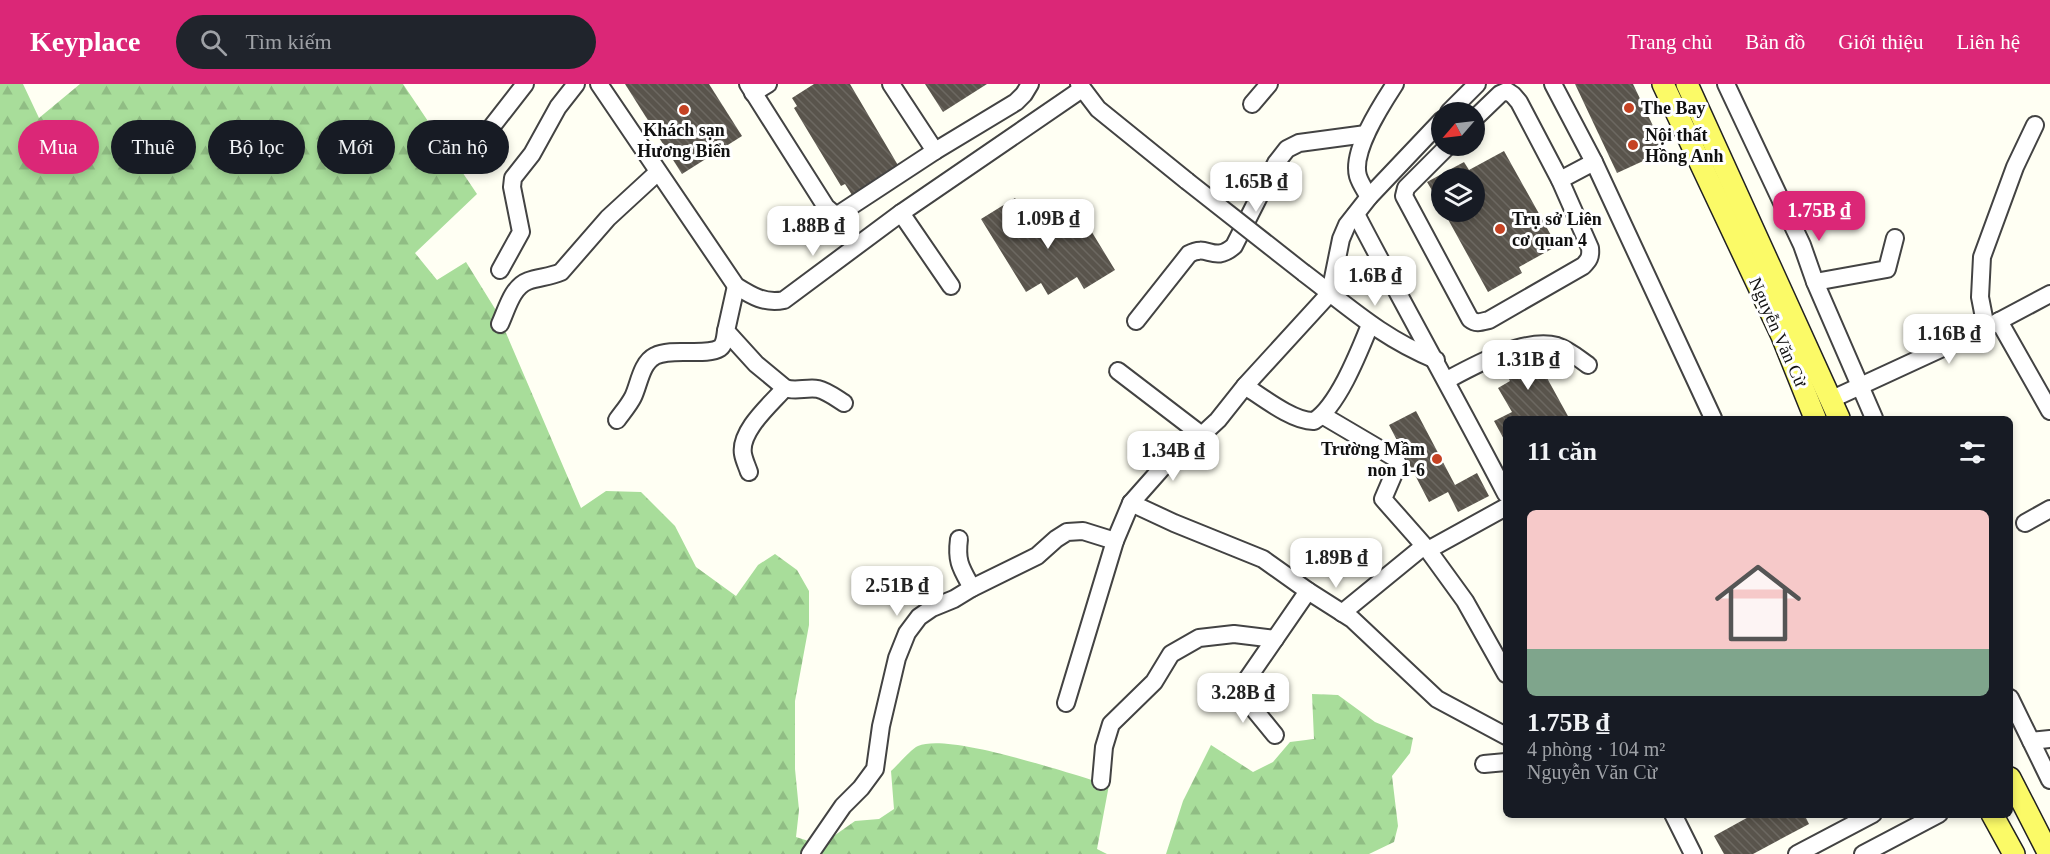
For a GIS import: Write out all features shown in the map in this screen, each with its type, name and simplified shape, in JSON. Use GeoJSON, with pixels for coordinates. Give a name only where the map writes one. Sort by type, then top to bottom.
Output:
{"type":"FeatureCollection","features":[{"type":"Feature","properties":{"kind":"main road","name":"Nguyễn Văn Cừ"},"geometry":{"type":"LineString","coordinates":[[1663,84],[1782,336],[1814,416]]}},
{"type":"Feature","properties":{"kind":"main road","name":"Nguyễn Văn Cừ"},"geometry":{"type":"LineString","coordinates":[[1687,84],[1834,409]]}},
{"type":"Feature","properties":{"kind":"main road"},"geometry":{"type":"LineString","coordinates":[[2013,784],[2049,854]]}},
{"type":"Feature","properties":{"kind":"main road"},"geometry":{"type":"LineString","coordinates":[[1994,818],[2014,854]]}},
{"type":"Feature","properties":{"kind":"street"},"geometry":{"type":"LineString","coordinates":[[497,120],[525,84]]}},
{"type":"Feature","properties":{"kind":"street"},"geometry":{"type":"LineString","coordinates":[[500,270],[522,231],[514,197],[513,178],[532,154],[558,106],[576,84]]}},
{"type":"Feature","properties":{"kind":"street"},"geometry":{"type":"LineString","coordinates":[[599,84],[736,286],[760,300],[774,302],[784,300],[901,213],[1080,86],[1098,109],[1370,325],[1405,347],[1436,360]]}},
{"type":"Feature","properties":{"kind":"street"},"geometry":{"type":"LineString","coordinates":[[768,84],[750,88],[826,207],[833,213],[839,214],[846,212],[935,151],[1016,102],[1030,84]]}},
{"type":"Feature","properties":{"kind":"street"},"geometry":{"type":"LineString","coordinates":[[891,84],[935,151]]}},
{"type":"Feature","properties":{"kind":"street"},"geometry":{"type":"LineString","coordinates":[[1251,105],[1269,84]]}},
{"type":"Feature","properties":{"kind":"street"},"geometry":{"type":"LineString","coordinates":[[1369,197],[1357,173],[1361,150],[1369,127],[1395,84]]}},
{"type":"Feature","properties":{"kind":"street"},"geometry":{"type":"LineString","coordinates":[[1459,102],[1477,84]]}},
{"type":"Feature","properties":{"kind":"street"},"geometry":{"type":"LineString","coordinates":[[1553,84],[1594,162],[1712,416]]}},
{"type":"Feature","properties":{"kind":"street"},"geometry":{"type":"LineString","coordinates":[[1726,84],[1802,245],[1815,282],[1873,416]]}},
{"type":"Feature","properties":{"kind":"street"},"geometry":{"type":"LineString","coordinates":[[1438,156],[1406,188],[1404,196],[1465,314],[1474,322],[1481,323],[1489,320],[1583,266],[1589,260],[1590,248],[1560,180],[1519,102],[1507,91],[1500,94],[1485,108]]}},
{"type":"Feature","properties":{"kind":"street"},"geometry":{"type":"LineString","coordinates":[[2035,125],[2014,167],[1982,257],[1980,297],[1993,325],[2050,411]]}},
{"type":"Feature","properties":{"kind":"street"},"geometry":{"type":"LineString","coordinates":[[1066,703],[1115,541],[1131,503],[1162,468],[1203,436],[1330,293],[1341,239],[1347,225],[1369,197],[1431,132]]}},
{"type":"Feature","properties":{"kind":"street"},"geometry":{"type":"LineString","coordinates":[[1136,321],[1189,254],[1203,250],[1215,254],[1226,253],[1234,246],[1276,163],[1287,149],[1307,142],[1366,134]]}},
{"type":"Feature","properties":{"kind":"street"},"geometry":{"type":"LineString","coordinates":[[1560,180],[1594,162]]}},
{"type":"Feature","properties":{"kind":"street"},"geometry":{"type":"LineString","coordinates":[[500,324],[518,286],[530,280],[551,277],[561,272],[608,218],[658,172]]}},
{"type":"Feature","properties":{"kind":"street"},"geometry":{"type":"LineString","coordinates":[[901,213],[951,286]]}},
{"type":"Feature","properties":{"kind":"street"},"geometry":{"type":"LineString","coordinates":[[1356,214],[1414,323],[1448,380],[1503,488]]}},
{"type":"Feature","properties":{"kind":"street"},"geometry":{"type":"LineString","coordinates":[[1815,282],[1887,269],[1895,238]]}},
{"type":"Feature","properties":{"kind":"street"},"geometry":{"type":"LineString","coordinates":[[617,420],[633,398],[652,357],[678,351],[714,350],[721,347],[725,342],[736,286]]}},
{"type":"Feature","properties":{"kind":"street"},"geometry":{"type":"LineString","coordinates":[[1834,409],[1859,387],[1993,325],[2050,294]]}},
{"type":"Feature","properties":{"kind":"street"},"geometry":{"type":"LineString","coordinates":[[1245,386],[1303,420],[1314,422],[1322,415],[1353,365],[1370,325]]}},
{"type":"Feature","properties":{"kind":"street"},"geometry":{"type":"LineString","coordinates":[[726,331],[756,364],[784,388],[820,390],[844,403]]}},
{"type":"Feature","properties":{"kind":"street"},"geometry":{"type":"LineString","coordinates":[[1448,380],[1495,358],[1533,344],[1557,346],[1588,365]]}},
{"type":"Feature","properties":{"kind":"street"},"geometry":{"type":"LineString","coordinates":[[1118,371],[1203,436]]}},
{"type":"Feature","properties":{"kind":"street"},"geometry":{"type":"LineString","coordinates":[[750,472],[743,446],[747,435],[754,422],[784,388]]}},
{"type":"Feature","properties":{"kind":"street"},"geometry":{"type":"LineString","coordinates":[[1322,415],[1395,458],[1398,464],[1396,472],[1383,499],[1426,548],[1465,601],[1503,669]]}},
{"type":"Feature","properties":{"kind":"street"},"geometry":{"type":"LineString","coordinates":[[1131,503],[1263,559],[1308,591],[1352,618],[1437,699],[1503,734]]}},
{"type":"Feature","properties":{"kind":"street"},"geometry":{"type":"LineString","coordinates":[[2025,523],[2050,508]]}},
{"type":"Feature","properties":{"kind":"street"},"geometry":{"type":"LineString","coordinates":[[1342,613],[1426,548],[1503,509]]}},
{"type":"Feature","properties":{"kind":"street"},"geometry":{"type":"LineString","coordinates":[[810,854],[843,806],[861,788],[874,769],[881,726],[897,658],[907,633],[920,617],[932,608],[1037,556],[1067,532],[1083,531],[1115,541]]}},
{"type":"Feature","properties":{"kind":"street"},"geometry":{"type":"LineString","coordinates":[[959,539],[957,555],[960,566],[972,588]]}},
{"type":"Feature","properties":{"kind":"street"},"geometry":{"type":"LineString","coordinates":[[1275,735],[1239,691],[1308,591]]}},
{"type":"Feature","properties":{"kind":"street"},"geometry":{"type":"LineString","coordinates":[[1101,781],[1104,747],[1111,724],[1154,682],[1171,654],[1199,638],[1234,634],[1275,639]]}},
{"type":"Feature","properties":{"kind":"street"},"geometry":{"type":"LineString","coordinates":[[2013,704],[2050,780]]}},
{"type":"Feature","properties":{"kind":"street"},"geometry":{"type":"LineString","coordinates":[[2031,741],[2050,739]]}},
{"type":"Feature","properties":{"kind":"street"},"geometry":{"type":"LineString","coordinates":[[1484,764],[1503,762]]}},
{"type":"Feature","properties":{"kind":"street"},"geometry":{"type":"LineString","coordinates":[[1675,818],[1693,854]]}},
{"type":"Feature","properties":{"kind":"street"},"geometry":{"type":"LineString","coordinates":[[1863,854],[1931,818]]}},
{"type":"Feature","properties":{"kind":"street"},"geometry":{"type":"LineString","coordinates":[[1797,854],[1849,820]]}},
{"type":"Feature","properties":{"kind":"green space"},"geometry":{"type":"Polygon","coordinates":[[[0,84],[23,84],[39,118],[80,84],[403,84],[427,120],[407,120],[407,174],[464,174],[477,194],[415,253],[437,280],[466,262],[497,312],[581,508],[606,491],[641,492],[675,526],[696,567],[736,596],[758,565],[775,554],[797,570],[809,591],[809,625],[795,701],[795,769],[799,810],[796,837],[821,845],[855,821],[879,819],[894,809],[891,771],[918,746],[934,743],[1012,756],[1109,785],[1097,849],[1107,854],[0,854],[0,84]]]}},
{"type":"Feature","properties":{"kind":"green space"},"geometry":{"type":"Polygon","coordinates":[[[1312,694],[1338,695],[1375,722],[1413,738],[1410,753],[1392,776],[1398,826],[1394,842],[1369,854],[1166,854],[1183,801],[1211,745],[1253,772],[1273,762],[1290,742],[1314,739],[1312,694]]]}},
{"type":"Feature","properties":{"kind":"building","name":"Khách sạn Hương Biển"},"geometry":{"type":"Polygon","coordinates":[[[625,84],[709,84],[742,136],[682,174],[625,84]]]}},
{"type":"Feature","properties":{"kind":"building"},"geometry":{"type":"Polygon","coordinates":[[[814,84],[850,84],[899,167],[852,195],[845,184],[841,186],[794,108],[797,106],[792,98],[814,84]]]}},
{"type":"Feature","properties":{"kind":"building"},"geometry":{"type":"Polygon","coordinates":[[[925,84],[987,84],[943,112],[925,84]]]}},
{"type":"Feature","properties":{"kind":"building"},"geometry":{"type":"Polygon","coordinates":[[[1575,84],[1633,84],[1665,151],[1617,173],[1575,84]]]}},
{"type":"Feature","properties":{"kind":"building","name":"Trụ sở Liên cơ quan 4"},"geometry":{"type":"Polygon","coordinates":[[[1504,151],[1557,246],[1519,267],[1522,273],[1488,292],[1450,222],[1485,222],[1485,168],[1473,168],[1504,151]]]}},
{"type":"Feature","properties":{"kind":"building","name":"Trụ sở Liên cơ quan 4"},"geometry":{"type":"Polygon","coordinates":[[[1464,162],[1468,168],[1453,168],[1464,162]]]}},
{"type":"Feature","properties":{"kind":"building"},"geometry":{"type":"Polygon","coordinates":[[[1015,198],[1039,236],[1079,211],[1115,270],[1084,289],[1077,277],[1048,295],[1041,283],[1026,292],[981,219],[1015,198]]]}},
{"type":"Feature","properties":{"kind":"building"},"geometry":{"type":"Polygon","coordinates":[[[1530,347],[1568,416],[1504,416],[1512,412],[1498,388],[1510,381],[1500,363],[1530,347]]]}},
{"type":"Feature","properties":{"kind":"building"},"geometry":{"type":"Polygon","coordinates":[[[1416,411],[1455,485],[1477,473],[1489,496],[1458,512],[1448,492],[1429,502],[1389,425],[1416,411]]]}},
{"type":"Feature","properties":{"kind":"building"},"geometry":{"type":"Polygon","coordinates":[[[1503,416],[1503,438],[1494,421],[1503,416]]]}},
{"type":"Feature","properties":{"kind":"building"},"geometry":{"type":"Polygon","coordinates":[[[1747,818],[1806,818],[1809,824],[1753,854],[1724,854],[1714,836],[1747,818]]]}},
{"type":"Feature","properties":{"kind":"place","name":"The Bay"},"geometry":{"type":"Point","coordinates":[1629,108]}},
{"type":"Feature","properties":{"kind":"place","name":"Khách sạn Hương Biển"},"geometry":{"type":"Point","coordinates":[684,110]}},
{"type":"Feature","properties":{"kind":"place","name":"Nội thất Hồng Anh"},"geometry":{"type":"Point","coordinates":[1633,145]}},
{"type":"Feature","properties":{"kind":"place","name":"Trụ sở Liên cơ quan 4"},"geometry":{"type":"Point","coordinates":[1500,229]}},
{"type":"Feature","properties":{"kind":"place","name":"Trường Mầm non 1-6"},"geometry":{"type":"Point","coordinates":[1437,459]}}]}
